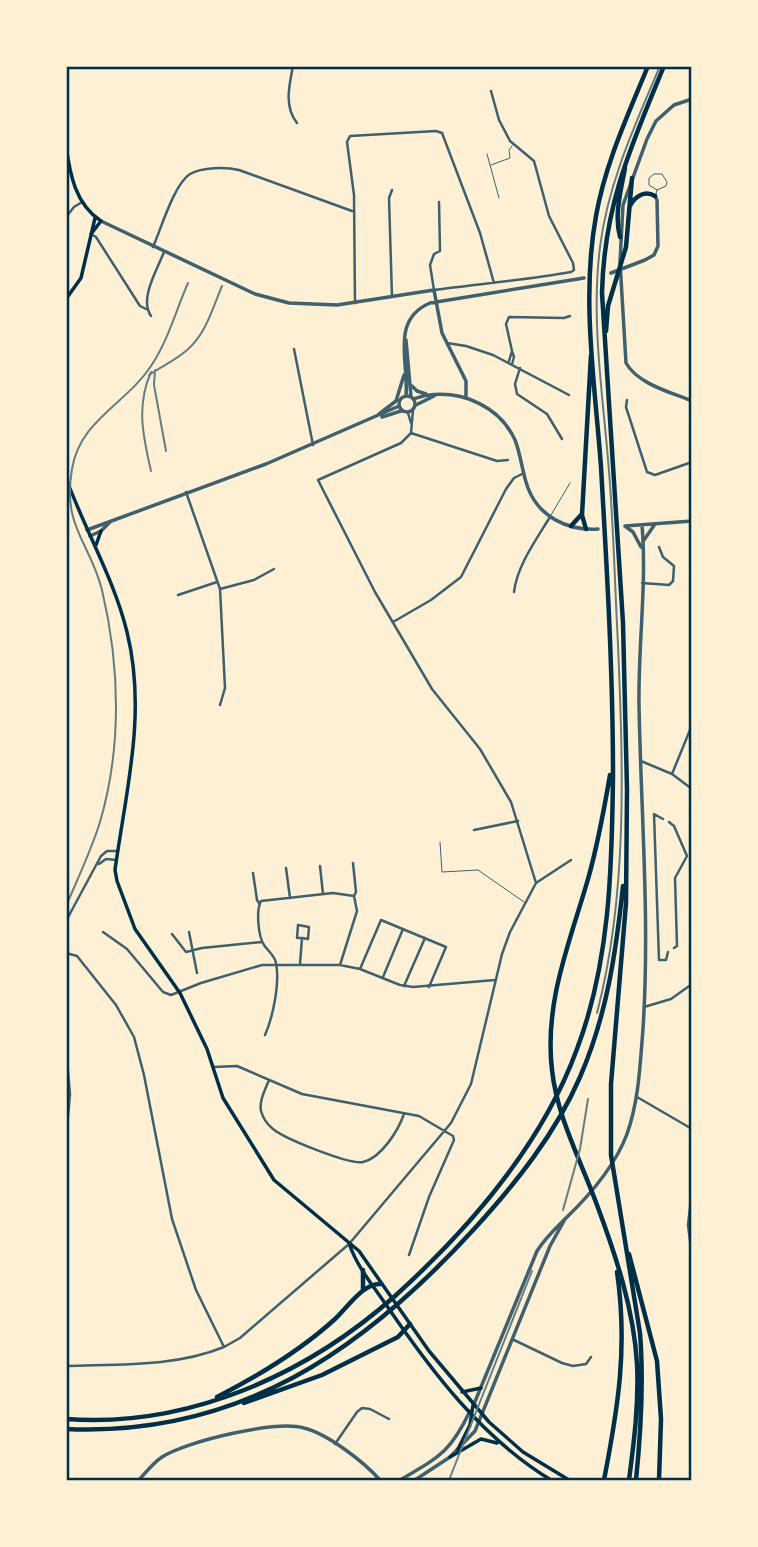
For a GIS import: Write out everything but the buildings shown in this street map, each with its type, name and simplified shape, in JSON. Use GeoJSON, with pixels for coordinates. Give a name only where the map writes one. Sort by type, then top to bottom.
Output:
{"type":"FeatureCollection","features":[{"type":"Feature","properties":{"kind":"highway"},"geometry":{"type":"LineString","coordinates":[[66,1419],[145,1416],[207,1403],[254,1387],[331,1346],[377,1311],[448,1245],[507,1174],[545,1115],[577,1051],[596,986],[606,925],[611,866],[613,760],[608,592],[592,347],[591,262],[598,206],[611,157],[649,66]]}},
{"type":"Feature","properties":{"kind":"highway"},"geometry":{"type":"LineString","coordinates":[[636,1480],[643,1362],[611,1155],[611,1084],[626,903],[627,789],[623,623],[602,293],[605,245],[613,202],[628,155],[664,66]]}},
{"type":"Feature","properties":{"kind":"highway"},"geometry":{"type":"LineString","coordinates":[[620,237],[619,205],[628,155]]}},
{"type":"Feature","properties":{"kind":"highway"},"geometry":{"type":"LineString","coordinates":[[604,346],[610,296],[624,259],[632,178]]}},
{"type":"Feature","properties":{"kind":"highway"},"geometry":{"type":"LineString","coordinates":[[628,209],[638,196],[648,193],[655,197]]}},
{"type":"Feature","properties":{"kind":"highway"},"geometry":{"type":"LineString","coordinates":[[586,529],[582,515],[592,347]]}},
{"type":"Feature","properties":{"kind":"highway"},"geometry":{"type":"LineString","coordinates":[[571,526],[582,515]]}},
{"type":"Feature","properties":{"kind":"highway"},"geometry":{"type":"LineString","coordinates":[[613,760],[601,834],[557,981],[550,1038],[552,1072],[558,1101],[614,1254],[627,1298],[637,1363],[638,1393],[629,1480]]}},
{"type":"Feature","properties":{"kind":"highway"},"geometry":{"type":"LineString","coordinates":[[66,1429],[129,1427],[202,1413],[238,1403],[293,1378],[381,1320],[453,1251],[515,1180],[545,1140],[570,1098],[593,1044],[607,998],[617,943],[626,859]]}},
{"type":"Feature","properties":{"kind":"highway"},"geometry":{"type":"LineString","coordinates":[[622,1227],[657,1361],[661,1419],[659,1480]]}},
{"type":"Feature","properties":{"kind":"highway"},"geometry":{"type":"LineString","coordinates":[[604,1480],[623,1353],[621,1299],[614,1254]]}},
{"type":"Feature","properties":{"kind":"highway"},"geometry":{"type":"LineString","coordinates":[[363,1270],[363,1292]]}},
{"type":"Feature","properties":{"kind":"highway"},"geometry":{"type":"LineString","coordinates":[[207,1403],[283,1360],[321,1331],[373,1284],[382,1284]]}},
{"type":"Feature","properties":{"kind":"highway"},"geometry":{"type":"LineString","coordinates":[[202,1413],[219,1412],[311,1379],[398,1337],[410,1324]]}},
{"type":"Feature","properties":{"kind":"main road"},"geometry":{"type":"LineString","coordinates":[[66,146],[71,177],[82,202],[95,218],[101,221],[91,234]]}},
{"type":"Feature","properties":{"kind":"main road"},"geometry":{"type":"LineString","coordinates":[[66,299],[81,278],[95,218]]}},
{"type":"Feature","properties":{"kind":"main road"},"geometry":{"type":"LineString","coordinates":[[66,478],[124,621],[135,684],[134,749],[117,860],[117,881],[135,929],[180,993],[205,1044],[223,1098],[274,1180],[359,1251],[410,1324],[482,1415],[523,1452],[569,1480]]}},
{"type":"Feature","properties":{"kind":"main road"},"geometry":{"type":"LineString","coordinates":[[96,547],[101,531]]}},
{"type":"Feature","properties":{"kind":"main road"},"geometry":{"type":"LineString","coordinates":[[349,1244],[363,1270],[427,1363],[479,1423],[502,1445]]}},
{"type":"Feature","properties":{"kind":"main road"},"geometry":{"type":"LineString","coordinates":[[462,1392],[481,1388]]}},
{"type":"Feature","properties":{"kind":"main road"},"geometry":{"type":"LineString","coordinates":[[458,1449],[471,1413]]}},
{"type":"Feature","properties":{"kind":"main road"},"geometry":{"type":"LineString","coordinates":[[450,1457],[481,1439],[491,1439],[551,1480]]}},
{"type":"Feature","properties":{"kind":"street"},"geometry":{"type":"LineString","coordinates":[[293,66],[288,92],[292,117],[297,124]]}},
{"type":"Feature","properties":{"kind":"street"},"geometry":{"type":"LineString","coordinates":[[101,221],[255,293],[289,303],[355,303],[571,272],[574,267],[549,215],[534,161],[513,145],[499,120],[491,92]]}},
{"type":"Feature","properties":{"kind":"street"},"geometry":{"type":"LineString","coordinates":[[691,99],[674,105],[659,118],[647,138],[622,210],[620,237],[626,363],[630,371],[640,378],[691,401]]}},
{"type":"Feature","properties":{"kind":"street"},"geometry":{"type":"LineString","coordinates":[[355,303],[354,195],[348,138],[439,131],[442,133],[472,213],[494,283]]}},
{"type":"Feature","properties":{"kind":"street"},"geometry":{"type":"LineString","coordinates":[[153,247],[180,185],[191,174],[203,170],[239,170],[353,211]]}},
{"type":"Feature","properties":{"kind":"street"},"geometry":{"type":"LineString","coordinates":[[392,190],[389,198],[392,297]]}},
{"type":"Feature","properties":{"kind":"street"},"geometry":{"type":"LineString","coordinates":[[611,273],[649,258],[657,250],[658,213],[655,197]]}},
{"type":"Feature","properties":{"kind":"street"},"geometry":{"type":"LineString","coordinates":[[66,217],[82,202]]}},
{"type":"Feature","properties":{"kind":"street"},"geometry":{"type":"LineString","coordinates":[[439,202],[440,251],[434,254],[430,265],[447,343],[466,382],[466,397]]}},
{"type":"Feature","properties":{"kind":"street"},"geometry":{"type":"LineString","coordinates":[[91,234],[96,237],[140,306],[151,316]]}},
{"type":"Feature","properties":{"kind":"street"},"geometry":{"type":"LineString","coordinates":[[146,309],[146,300],[164,252]]}},
{"type":"Feature","properties":{"kind":"street"},"geometry":{"type":"LineString","coordinates":[[536,883],[511,802],[480,749],[432,689],[393,622],[318,480],[401,443],[411,433],[414,408],[405,370],[405,334],[410,317],[421,307],[430,303],[584,278]]}},
{"type":"Feature","properties":{"kind":"street"},"geometry":{"type":"LineString","coordinates":[[510,363],[513,351],[506,324],[509,317],[570,316]]}},
{"type":"Feature","properties":{"kind":"street"},"geometry":{"type":"LineString","coordinates":[[405,334],[411,382],[410,397]]}},
{"type":"Feature","properties":{"kind":"street"},"geometry":{"type":"LineString","coordinates":[[447,343],[466,346],[510,363],[569,395]]}},
{"type":"Feature","properties":{"kind":"street"},"geometry":{"type":"LineString","coordinates":[[294,349],[313,445]]}},
{"type":"Feature","properties":{"kind":"street"},"geometry":{"type":"LineString","coordinates":[[520,368],[515,384],[517,394],[547,414],[562,439]]}},
{"type":"Feature","properties":{"kind":"street"},"geometry":{"type":"LineString","coordinates":[[376,418],[396,401],[405,370]]}},
{"type":"Feature","properties":{"kind":"street"},"geometry":{"type":"LineString","coordinates":[[411,382],[416,391],[436,396],[466,397],[489,408],[508,429],[519,451],[533,497],[551,517],[571,526],[598,529]]}},
{"type":"Feature","properties":{"kind":"street"},"geometry":{"type":"LineString","coordinates":[[400,409],[400,400],[428,395]]}},
{"type":"Feature","properties":{"kind":"street"},"geometry":{"type":"LineString","coordinates":[[408,413],[436,396]]}},
{"type":"Feature","properties":{"kind":"street"},"geometry":{"type":"LineString","coordinates":[[627,400],[626,407],[647,472],[656,475],[691,462]]}},
{"type":"Feature","properties":{"kind":"street"},"geometry":{"type":"LineString","coordinates":[[87,530],[266,464],[400,409],[408,413]]}},
{"type":"Feature","properties":{"kind":"street"},"geometry":{"type":"LineString","coordinates":[[408,413],[411,426]]}},
{"type":"Feature","properties":{"kind":"street"},"geometry":{"type":"LineString","coordinates":[[411,433],[491,459],[508,460]]}},
{"type":"Feature","properties":{"kind":"street"},"geometry":{"type":"LineString","coordinates":[[393,622],[431,600],[461,577],[506,489],[514,478],[524,473]]}},
{"type":"Feature","properties":{"kind":"street"},"geometry":{"type":"LineString","coordinates":[[186,492],[220,589],[225,688],[220,705]]}},
{"type":"Feature","properties":{"kind":"street"},"geometry":{"type":"LineString","coordinates":[[514,592],[515,580],[551,517]]}},
{"type":"Feature","properties":{"kind":"street"},"geometry":{"type":"LineString","coordinates":[[90,536],[101,531],[111,521]]}},
{"type":"Feature","properties":{"kind":"street"},"geometry":{"type":"LineString","coordinates":[[642,548],[633,532],[625,526],[691,521]]}},
{"type":"Feature","properties":{"kind":"street"},"geometry":{"type":"LineString","coordinates":[[642,541],[655,524]]}},
{"type":"Feature","properties":{"kind":"street"},"geometry":{"type":"LineString","coordinates":[[400,1480],[448,1449],[461,1432],[530,1265],[545,1238],[598,1182],[616,1157],[626,1135],[636,1096],[644,1007],[646,913],[639,702],[642,525]]}},
{"type":"Feature","properties":{"kind":"street"},"geometry":{"type":"LineString","coordinates":[[642,583],[668,585],[673,581],[674,566],[663,557],[659,547]]}},
{"type":"Feature","properties":{"kind":"street"},"geometry":{"type":"LineString","coordinates":[[220,589],[262,577],[274,569]]}},
{"type":"Feature","properties":{"kind":"street"},"geometry":{"type":"LineString","coordinates":[[178,595],[217,582]]}},
{"type":"Feature","properties":{"kind":"street"},"geometry":{"type":"LineString","coordinates":[[672,775],[691,725]]}},
{"type":"Feature","properties":{"kind":"street"},"geometry":{"type":"LineString","coordinates":[[641,761],[672,775],[691,789]]}},
{"type":"Feature","properties":{"kind":"street"},"geometry":{"type":"LineString","coordinates":[[643,812],[663,819]]}},
{"type":"Feature","properties":{"kind":"street"},"geometry":{"type":"LineString","coordinates":[[654,814],[659,960],[666,960],[667,953],[659,951]]}},
{"type":"Feature","properties":{"kind":"street"},"geometry":{"type":"LineString","coordinates":[[474,830],[518,821]]}},
{"type":"Feature","properties":{"kind":"street"},"geometry":{"type":"LineString","coordinates":[[669,822],[674,826],[687,856],[675,878],[677,946],[674,948]]}},
{"type":"Feature","properties":{"kind":"street"},"geometry":{"type":"LineString","coordinates":[[66,921],[104,852],[118,850]]}},
{"type":"Feature","properties":{"kind":"street"},"geometry":{"type":"LineString","coordinates":[[96,867],[106,859],[117,860]]}},
{"type":"Feature","properties":{"kind":"street"},"geometry":{"type":"LineString","coordinates":[[66,1367],[170,1361],[190,1358],[224,1347],[240,1338],[349,1244],[458,1112],[471,1084],[506,942],[536,883],[571,860]]}},
{"type":"Feature","properties":{"kind":"street"},"geometry":{"type":"LineString","coordinates":[[340,965],[357,911],[353,863]]}},
{"type":"Feature","properties":{"kind":"street"},"geometry":{"type":"LineString","coordinates":[[320,866],[323,894]]}},
{"type":"Feature","properties":{"kind":"street"},"geometry":{"type":"LineString","coordinates":[[286,868],[289,898]]}},
{"type":"Feature","properties":{"kind":"street"},"geometry":{"type":"LineString","coordinates":[[253,873],[262,942],[276,965],[274,1005],[265,1035]]}},
{"type":"Feature","properties":{"kind":"street"},"geometry":{"type":"LineString","coordinates":[[259,903],[263,900],[323,894],[354,896]]}},
{"type":"Feature","properties":{"kind":"street"},"geometry":{"type":"LineString","coordinates":[[360,969],[381,920],[446,947],[429,987]]}},
{"type":"Feature","properties":{"kind":"street"},"geometry":{"type":"LineString","coordinates":[[298,925],[309,926],[308,939],[302,938],[297,937],[298,925]]}},
{"type":"Feature","properties":{"kind":"street"},"geometry":{"type":"LineString","coordinates":[[383,978],[403,929]]}},
{"type":"Feature","properties":{"kind":"street"},"geometry":{"type":"LineString","coordinates":[[103,932],[127,949],[167,995],[180,993],[201,983],[249,968],[276,965],[340,965],[360,969],[404,986],[429,987],[495,980]]}},
{"type":"Feature","properties":{"kind":"street"},"geometry":{"type":"LineString","coordinates":[[189,932],[197,973]]}},
{"type":"Feature","properties":{"kind":"street"},"geometry":{"type":"LineString","coordinates":[[172,933],[186,952],[262,942]]}},
{"type":"Feature","properties":{"kind":"street"},"geometry":{"type":"LineString","coordinates":[[300,964],[302,938]]}},
{"type":"Feature","properties":{"kind":"street"},"geometry":{"type":"LineString","coordinates":[[404,986],[425,938]]}},
{"type":"Feature","properties":{"kind":"street"},"geometry":{"type":"LineString","coordinates":[[66,953],[77,956],[116,1005],[134,1037],[140,1055],[174,1227],[196,1290],[224,1347]]}},
{"type":"Feature","properties":{"kind":"street"},"geometry":{"type":"LineString","coordinates":[[644,1007],[671,999],[691,984]]}},
{"type":"Feature","properties":{"kind":"street"},"geometry":{"type":"LineString","coordinates":[[66,1050],[70,1094],[66,1139]]}},
{"type":"Feature","properties":{"kind":"street"},"geometry":{"type":"LineString","coordinates":[[213,1067],[237,1066],[312,1097],[419,1116],[453,1136],[454,1140],[429,1197],[409,1255]]}},
{"type":"Feature","properties":{"kind":"street"},"geometry":{"type":"LineString","coordinates":[[269,1080],[261,1101],[261,1111],[271,1128],[352,1163],[361,1163],[372,1158],[386,1144],[404,1114]]}},
{"type":"Feature","properties":{"kind":"street"},"geometry":{"type":"LineString","coordinates":[[636,1096],[691,1129]]}},
{"type":"Feature","properties":{"kind":"street"},"geometry":{"type":"LineString","coordinates":[[691,1191],[688,1225],[691,1256]]}},
{"type":"Feature","properties":{"kind":"street"},"geometry":{"type":"LineString","coordinates":[[415,1480],[450,1457],[470,1438],[479,1423],[541,1270],[565,1219]]}},
{"type":"Feature","properties":{"kind":"street"},"geometry":{"type":"LineString","coordinates":[[530,1265],[541,1270]]}},
{"type":"Feature","properties":{"kind":"street"},"geometry":{"type":"LineString","coordinates":[[514,1340],[573,1366],[586,1364],[591,1357]]}},
{"type":"Feature","properties":{"kind":"street"},"geometry":{"type":"LineString","coordinates":[[335,1444],[362,1408],[370,1409],[388,1419]]}},
{"type":"Feature","properties":{"kind":"street"},"geometry":{"type":"LineString","coordinates":[[139,1480],[158,1461],[173,1451],[256,1429],[281,1426],[304,1428],[335,1444],[379,1480]]}},
{"type":"Feature","properties":{"kind":"lane"},"geometry":{"type":"LineString","coordinates":[[491,166],[510,158],[509,150],[513,145]]}},
{"type":"Feature","properties":{"kind":"lane"},"geometry":{"type":"LineString","coordinates":[[487,154],[499,198]]}},
{"type":"Feature","properties":{"kind":"lane"},"geometry":{"type":"LineString","coordinates":[[654,174],[662,174],[667,182],[662,189],[657,190],[651,188],[649,178],[654,174]]}},
{"type":"Feature","properties":{"kind":"lane"},"geometry":{"type":"LineString","coordinates":[[655,197],[657,190]]}},
{"type":"Feature","properties":{"kind":"lane"},"geometry":{"type":"LineString","coordinates":[[551,517],[570,483]]}},
{"type":"Feature","properties":{"kind":"lane"},"geometry":{"type":"LineString","coordinates":[[440,842],[442,872],[478,870],[526,903]]}},
{"type":"Feature","properties":{"kind":"railway"},"geometry":{"type":"LineString","coordinates":[[597,1013],[614,922],[619,876],[622,783],[610,485],[597,336],[597,277],[609,200],[632,132],[660,66]]}},
{"type":"Feature","properties":{"kind":"railway"},"geometry":{"type":"LineString","coordinates":[[66,906],[100,822],[112,765],[116,706],[108,619],[97,573],[74,520],[70,489],[72,469],[84,438],[151,366],[167,336],[188,283]]}},
{"type":"Feature","properties":{"kind":"railway"},"geometry":{"type":"LineString","coordinates":[[149,375],[194,344],[208,320],[222,286]]}},
{"type":"Feature","properties":{"kind":"railway"},"geometry":{"type":"LineString","coordinates":[[155,370],[154,385],[166,451]]}},
{"type":"Feature","properties":{"kind":"railway"},"geometry":{"type":"LineString","coordinates":[[151,372],[142,409],[151,471]]}},
{"type":"Feature","properties":{"kind":"railway"},"geometry":{"type":"LineString","coordinates":[[563,1210],[580,1149],[588,1099]]}},
{"type":"Feature","properties":{"kind":"railway"},"geometry":{"type":"LineString","coordinates":[[449,1480],[532,1271]]}}]}
